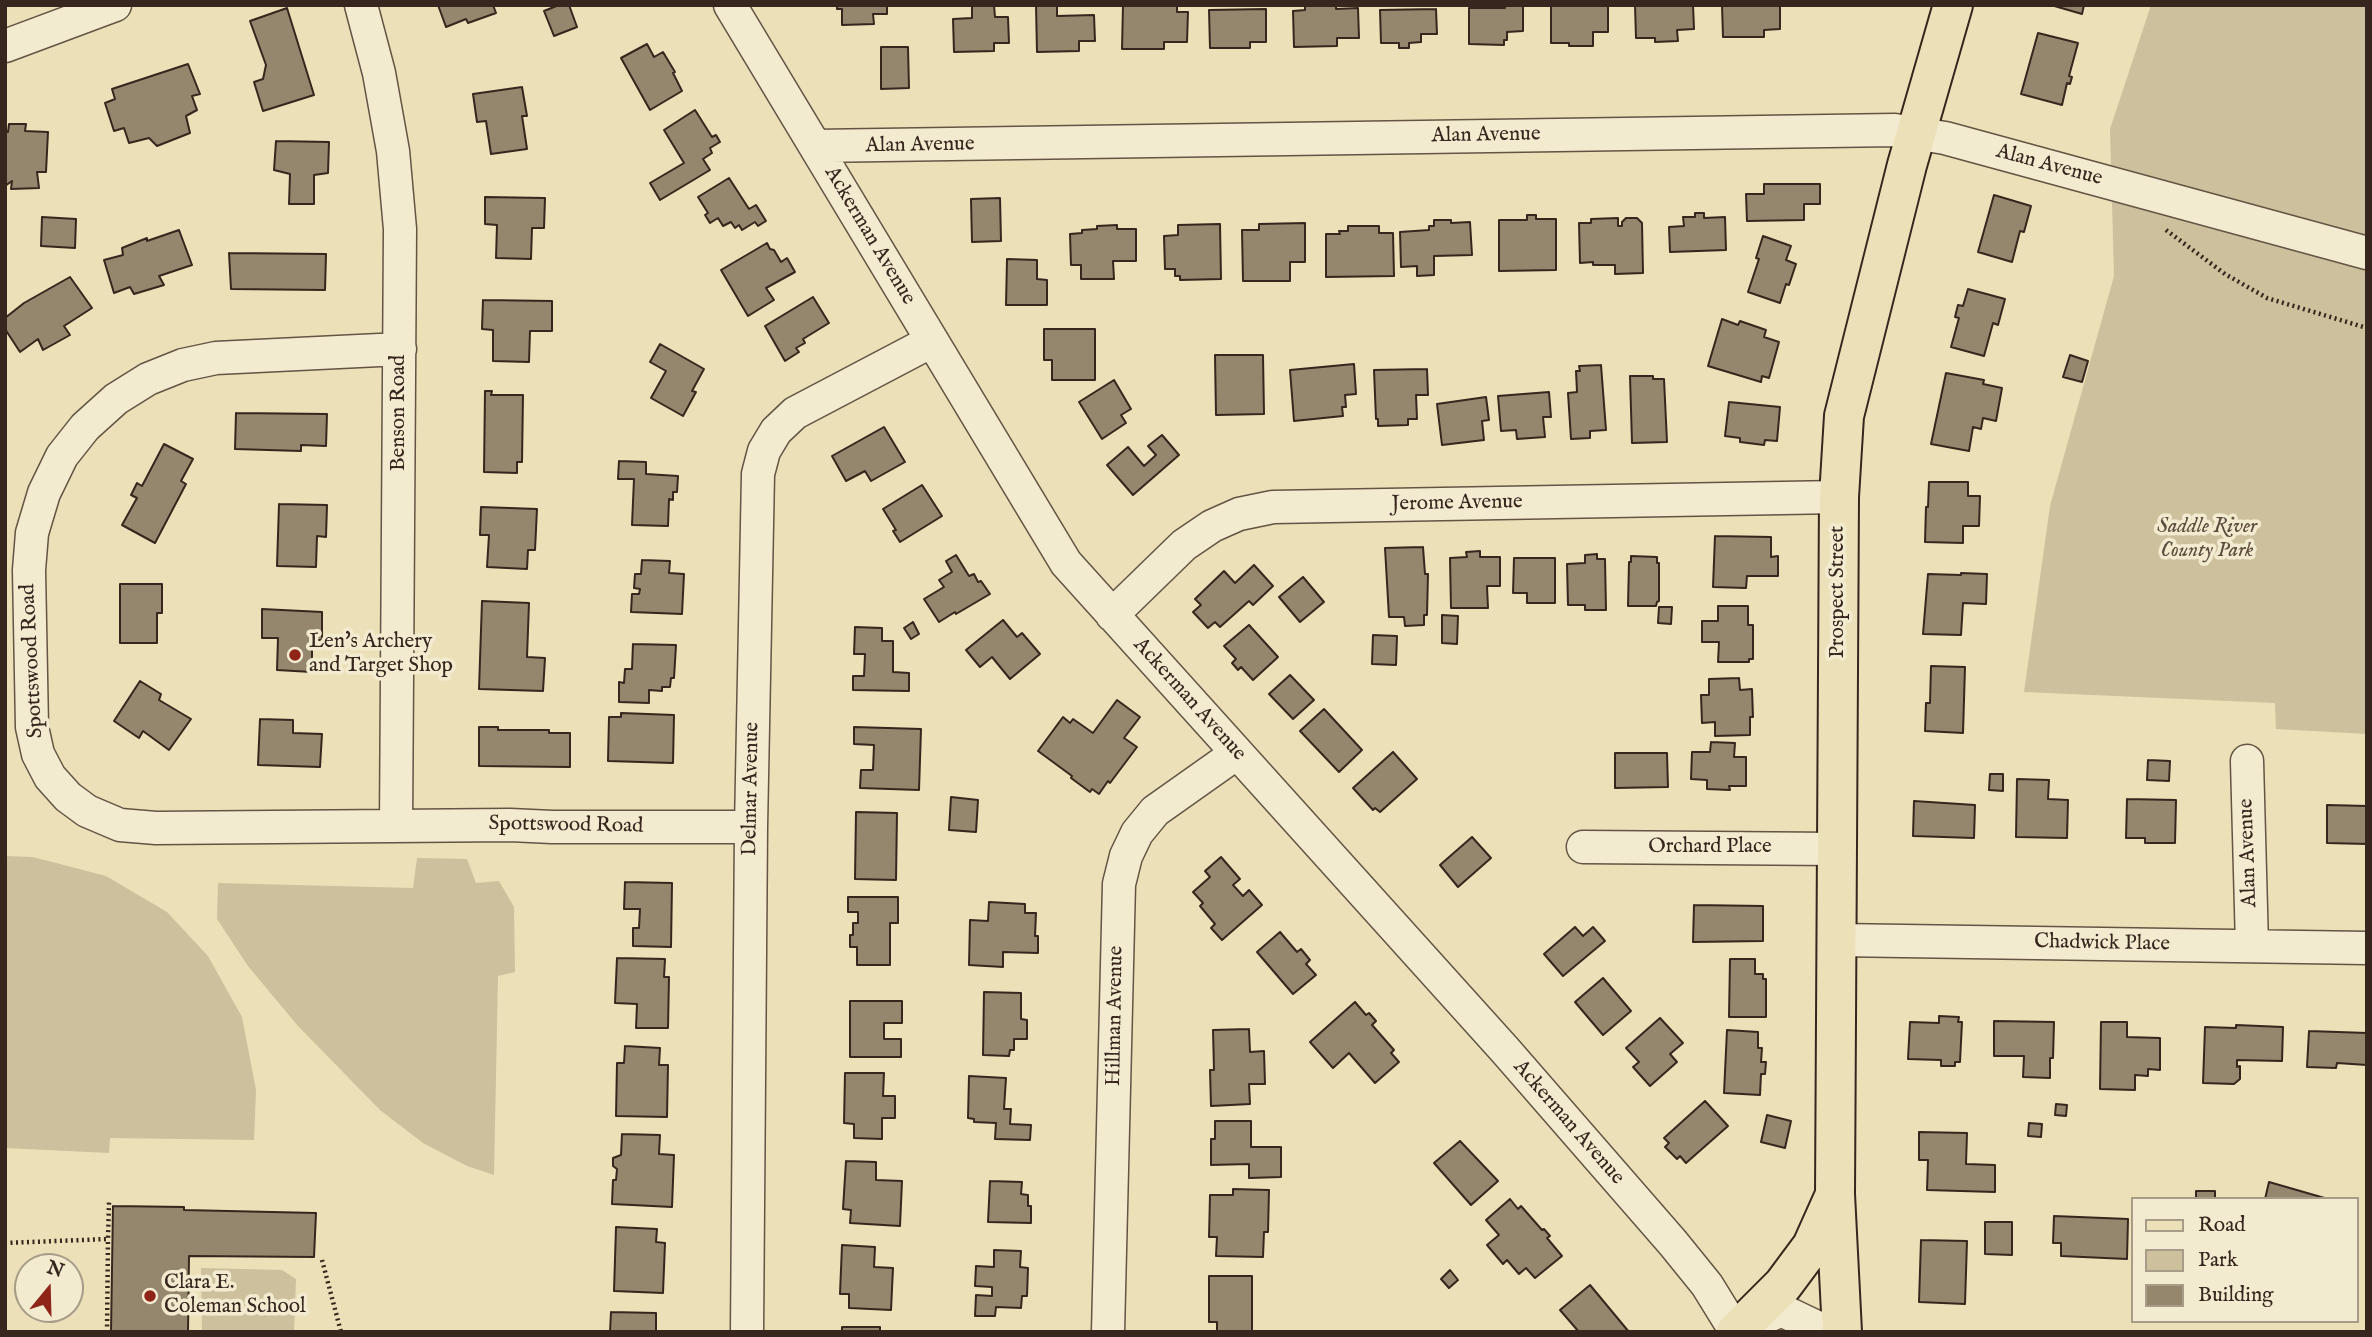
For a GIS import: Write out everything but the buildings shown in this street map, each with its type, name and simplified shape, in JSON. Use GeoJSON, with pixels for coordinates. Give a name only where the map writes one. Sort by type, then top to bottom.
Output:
{"type":"FeatureCollection","features":[{"type":"Feature","properties":{"kind":"main road","name":"Prospect Street"},"geometry":{"type":"LineString","coordinates":[[1842,1332],[1835,1194],[1839,497],[1844,416],[1953,5]]}},
{"type":"Feature","properties":{"kind":"main road","name":"Prospect Street"},"geometry":{"type":"LineString","coordinates":[[1736,1332],[1783,1285],[1812,1246],[1835,1194]]}},
{"type":"Feature","properties":{"kind":"street"},"geometry":{"type":"LineString","coordinates":[[5,46],[115,5]]}},
{"type":"Feature","properties":{"kind":"street","name":"Benson Road"},"geometry":{"type":"LineString","coordinates":[[361,5],[379,73],[393,151],[400,229],[396,826]]}},
{"type":"Feature","properties":{"kind":"street","name":"Ackerman Avenue"},"geometry":{"type":"LineString","coordinates":[[730,5],[1066,562],[1505,1050],[1673,1243],[1707,1285],[1736,1332]]}},
{"type":"Feature","properties":{"kind":"street","name":"Alan Avenue"},"geometry":{"type":"LineString","coordinates":[[815,146],[1895,130],[1945,138],[2367,253]]}},
{"type":"Feature","properties":{"kind":"street","name":"Delmar Avenue"},"geometry":{"type":"LineString","coordinates":[[747,1332],[751,827],[758,474],[765,451],[776,431],[795,413],[932,341]]}},
{"type":"Feature","properties":{"kind":"street","name":"Spottswood Road"},"geometry":{"type":"LineString","coordinates":[[400,349],[216,358],[183,365],[148,379],[116,398],[85,426],[62,456],[44,493],[32,533],[29,570],[32,727],[38,754],[50,777],[68,797],[87,811],[120,825],[156,828],[751,827]]}},
{"type":"Feature","properties":{"kind":"street","name":"Jerome Avenue"},"geometry":{"type":"LineString","coordinates":[[1112,615],[1184,545],[1212,526],[1239,514],[1273,507],[1839,497]]}},
{"type":"Feature","properties":{"kind":"street","name":"Hillman Avenue"},"geometry":{"type":"LineString","coordinates":[[1108,1332],[1119,884],[1126,856],[1137,833],[1155,811],[1237,753]]}},
{"type":"Feature","properties":{"kind":"street","name":"Alan Avenue"},"geometry":{"type":"LineString","coordinates":[[2247,761],[2252,946]]}},
{"type":"Feature","properties":{"kind":"street","name":"Orchard Place"},"geometry":{"type":"LineString","coordinates":[[1583,848],[1836,849]]}},
{"type":"Feature","properties":{"kind":"street","name":"Chadwick Place"},"geometry":{"type":"LineString","coordinates":[[1838,940],[2367,948]]}},
{"type":"Feature","properties":{"kind":"street"},"geometry":{"type":"LineString","coordinates":[[1736,1332],[1781,1310],[1827,1332]]}},
{"type":"Feature","properties":{"kind":"path"},"geometry":{"type":"LineString","coordinates":[[2159,225],[2225,274],[2267,299],[2367,328]]}},
{"type":"Feature","properties":{"kind":"path"},"geometry":{"type":"LineString","coordinates":[[107,1332],[109,1202]]}},
{"type":"Feature","properties":{"kind":"path"},"geometry":{"type":"LineString","coordinates":[[5,1242],[108,1239]]}},
{"type":"Feature","properties":{"kind":"path"},"geometry":{"type":"LineString","coordinates":[[322,1260],[341,1332]]}},
{"type":"Feature","properties":{"kind":"green space","name":"Saddle River County Park"},"geometry":{"type":"Polygon","coordinates":[[[2151,5],[2367,5],[2367,734],[2276,729],[2275,703],[2024,692],[2050,506],[2114,276],[2110,129],[2151,5]]]}},
{"type":"Feature","properties":{"kind":"green space"},"geometry":{"type":"Polygon","coordinates":[[[5,856],[33,857],[106,876],[167,912],[208,956],[242,1017],[256,1090],[254,1140],[110,1138],[109,1153],[5,1148],[5,856]]]}},
{"type":"Feature","properties":{"kind":"green space"},"geometry":{"type":"Polygon","coordinates":[[[417,858],[467,859],[476,883],[499,881],[514,907],[515,972],[498,976],[494,1175],[467,1166],[423,1143],[380,1110],[298,1026],[248,966],[217,919],[218,883],[413,888],[417,858]]]}},
{"type":"Feature","properties":{"kind":"green space"},"geometry":{"type":"Polygon","coordinates":[[[201,1268],[282,1270],[296,1279],[294,1332],[202,1332],[201,1268]]]}},
{"type":"Feature","properties":{"kind":"place","name":"Len's Archery and Target Shop"},"geometry":{"type":"Point","coordinates":[295,655]}},
{"type":"Feature","properties":{"kind":"place","name":"Clara E. Coleman School"},"geometry":{"type":"Point","coordinates":[150,1296]}}]}
